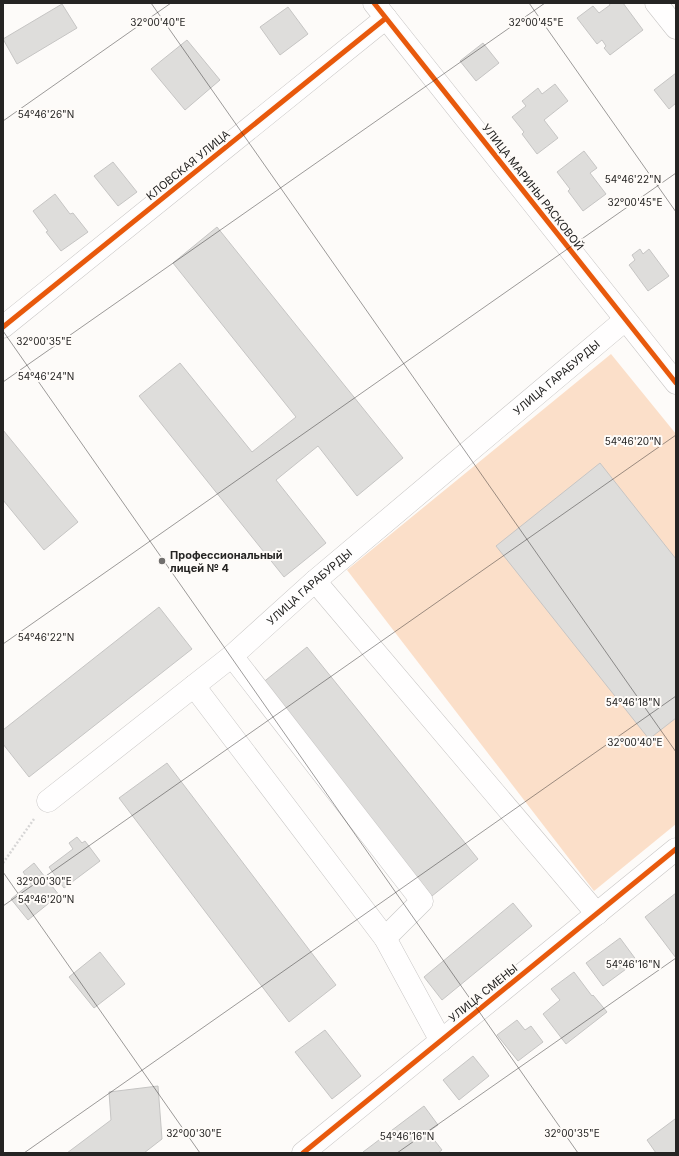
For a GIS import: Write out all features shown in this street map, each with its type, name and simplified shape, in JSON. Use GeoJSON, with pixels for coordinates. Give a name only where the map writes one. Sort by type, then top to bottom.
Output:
{"type":"FeatureCollection","features":[{"type":"Feature","properties":{"kind":"street"},"geometry":{"type":"LineString","coordinates":[[656,3],[676,28]]}},
{"type":"Feature","properties":{"kind":"street","name":"УЛИЦА МАРИНЫ РАСКОВОЙ"},"geometry":{"type":"LineString","coordinates":[[380,11],[676,383]]}},
{"type":"Feature","properties":{"kind":"street","name":"КЛОВСКАЯ УЛИЦА"},"geometry":{"type":"LineString","coordinates":[[3,327],[380,11]]}},
{"type":"Feature","properties":{"kind":"street","name":"УЛИЦА ГАРАБУРДЫ"},"geometry":{"type":"LineString","coordinates":[[48,801],[232,656],[316,581],[625,320]]}},
{"type":"Feature","properties":{"kind":"street"},"geometry":{"type":"LineString","coordinates":[[316,581],[597,914]]}},
{"type":"Feature","properties":{"kind":"street"},"geometry":{"type":"LineString","coordinates":[[232,656],[422,901],[385,938]]}},
{"type":"Feature","properties":{"kind":"street"},"geometry":{"type":"LineString","coordinates":[[194,686],[385,938],[441,1041]]}},
{"type":"Feature","properties":{"kind":"street","name":"УЛИЦА СМЕНЫ"},"geometry":{"type":"LineString","coordinates":[[303,1153],[676,849]]}},
{"type":"Feature","properties":{"kind":"path"},"geometry":{"type":"LineString","coordinates":[[3,863],[48,801]]}},
{"type":"Feature","properties":{"kind":"shaded area"},"geometry":{"type":"Polygon","coordinates":[[[611,354],[676,434],[676,824],[594,891],[347,570],[611,354]]]}},
{"type":"Feature","properties":{"kind":"building"},"geometry":{"type":"Polygon","coordinates":[[[609,3],[623,3],[643,30],[610,55],[604,48],[606,46],[602,40],[597,44],[577,18],[593,6],[599,13],[610,5],[609,3]]]}},
{"type":"Feature","properties":{"kind":"building"},"geometry":{"type":"Polygon","coordinates":[[[62,4],[77,28],[17,64],[3,39],[62,4]]]}},
{"type":"Feature","properties":{"kind":"building"},"geometry":{"type":"Polygon","coordinates":[[[288,7],[308,34],[280,55],[260,27],[288,7]]]}},
{"type":"Feature","properties":{"kind":"building"},"geometry":{"type":"Polygon","coordinates":[[[187,40],[220,80],[185,110],[151,69],[187,40]]]}},
{"type":"Feature","properties":{"kind":"building"},"geometry":{"type":"Polygon","coordinates":[[[483,43],[499,63],[476,81],[460,61],[483,43]]]}},
{"type":"Feature","properties":{"kind":"building"},"geometry":{"type":"Polygon","coordinates":[[[676,73],[676,103],[669,109],[654,90],[676,73]]]}},
{"type":"Feature","properties":{"kind":"building"},"geometry":{"type":"Polygon","coordinates":[[[555,84],[568,101],[544,120],[558,138],[537,154],[522,134],[524,132],[512,117],[526,106],[522,101],[538,88],[542,94],[555,84]]]}},
{"type":"Feature","properties":{"kind":"building"},"geometry":{"type":"Polygon","coordinates":[[[584,151],[597,168],[590,173],[606,194],[583,211],[568,191],[570,189],[557,172],[584,151]]]}},
{"type":"Feature","properties":{"kind":"building"},"geometry":{"type":"Polygon","coordinates":[[[113,162],[137,192],[118,206],[94,176],[113,162]]]}},
{"type":"Feature","properties":{"kind":"building"},"geometry":{"type":"Polygon","coordinates":[[[55,194],[70,214],[73,213],[88,232],[61,251],[46,232],[48,231],[33,211],[55,194]]]}},
{"type":"Feature","properties":{"kind":"building"},"geometry":{"type":"Polygon","coordinates":[[[217,227],[403,458],[357,496],[318,446],[276,480],[326,543],[284,577],[139,396],[180,363],[252,452],[296,417],[173,263],[217,227]]]}},
{"type":"Feature","properties":{"kind":"building"},"geometry":{"type":"Polygon","coordinates":[[[640,249],[643,254],[649,249],[669,276],[648,291],[629,265],[635,260],[632,255],[640,249]]]}},
{"type":"Feature","properties":{"kind":"building"},"geometry":{"type":"Polygon","coordinates":[[[3,430],[78,522],[44,550],[3,500],[3,430]]]}},
{"type":"Feature","properties":{"kind":"building"},"geometry":{"type":"Polygon","coordinates":[[[600,463],[676,559],[676,718],[649,739],[496,546],[600,463]]]}},
{"type":"Feature","properties":{"kind":"building"},"geometry":{"type":"Polygon","coordinates":[[[159,607],[192,649],[29,777],[3,744],[3,730],[159,607]]]}},
{"type":"Feature","properties":{"kind":"building"},"geometry":{"type":"Polygon","coordinates":[[[307,647],[478,859],[432,896],[261,684],[307,647]]]}},
{"type":"Feature","properties":{"kind":"building"},"geometry":{"type":"Polygon","coordinates":[[[167,763],[336,985],[289,1022],[119,798],[167,763]]]}},
{"type":"Feature","properties":{"kind":"building"},"geometry":{"type":"Polygon","coordinates":[[[77,837],[82,843],[85,841],[100,861],[64,888],[49,867],[73,849],[69,843],[77,837]]]}},
{"type":"Feature","properties":{"kind":"building"},"geometry":{"type":"Polygon","coordinates":[[[34,863],[59,895],[28,920],[11,899],[31,883],[23,872],[34,863]]]}},
{"type":"Feature","properties":{"kind":"building"},"geometry":{"type":"Polygon","coordinates":[[[676,893],[676,958],[645,917],[676,893]]]}},
{"type":"Feature","properties":{"kind":"building"},"geometry":{"type":"Polygon","coordinates":[[[513,903],[532,926],[442,1000],[424,977],[513,903]]]}},
{"type":"Feature","properties":{"kind":"building"},"geometry":{"type":"Polygon","coordinates":[[[620,938],[637,961],[603,986],[586,963],[620,938]]]}},
{"type":"Feature","properties":{"kind":"building"},"geometry":{"type":"Polygon","coordinates":[[[100,952],[125,984],[94,1008],[69,977],[100,952]]]}},
{"type":"Feature","properties":{"kind":"building"},"geometry":{"type":"Polygon","coordinates":[[[574,972],[592,996],[593,995],[607,1012],[566,1044],[543,1014],[560,1000],[551,989],[574,972]]]}},
{"type":"Feature","properties":{"kind":"building"},"geometry":{"type":"Polygon","coordinates":[[[517,1020],[525,1030],[531,1026],[543,1042],[518,1061],[497,1035],[517,1020]]]}},
{"type":"Feature","properties":{"kind":"building"},"geometry":{"type":"Polygon","coordinates":[[[325,1030],[361,1076],[332,1099],[295,1052],[325,1030]]]}},
{"type":"Feature","properties":{"kind":"building"},"geometry":{"type":"Polygon","coordinates":[[[473,1056],[489,1076],[459,1100],[443,1080],[473,1056]]]}},
{"type":"Feature","properties":{"kind":"building"},"geometry":{"type":"Polygon","coordinates":[[[158,1086],[162,1139],[144,1153],[67,1153],[111,1120],[109,1092],[158,1086]]]}},
{"type":"Feature","properties":{"kind":"building"},"geometry":{"type":"Polygon","coordinates":[[[424,1106],[438,1125],[428,1132],[442,1150],[438,1153],[363,1152],[424,1106]]]}},
{"type":"Feature","properties":{"kind":"building"},"geometry":{"type":"Polygon","coordinates":[[[675,1119],[676,1153],[656,1153],[647,1140],[675,1119]]]}},
{"type":"Feature","properties":{"kind":"cycle path"},"geometry":{"type":"LineString","coordinates":[[374,3],[676,383]]}},
{"type":"Feature","properties":{"kind":"cycle path"},"geometry":{"type":"LineString","coordinates":[[3,327],[386,18]]}},
{"type":"Feature","properties":{"kind":"cycle path"},"geometry":{"type":"LineString","coordinates":[[303,1153],[676,849]]}},
{"type":"Feature","properties":{"kind":"place","name":"Профессиональный лицей № 4"},"geometry":{"type":"Point","coordinates":[162,561]}}]}
